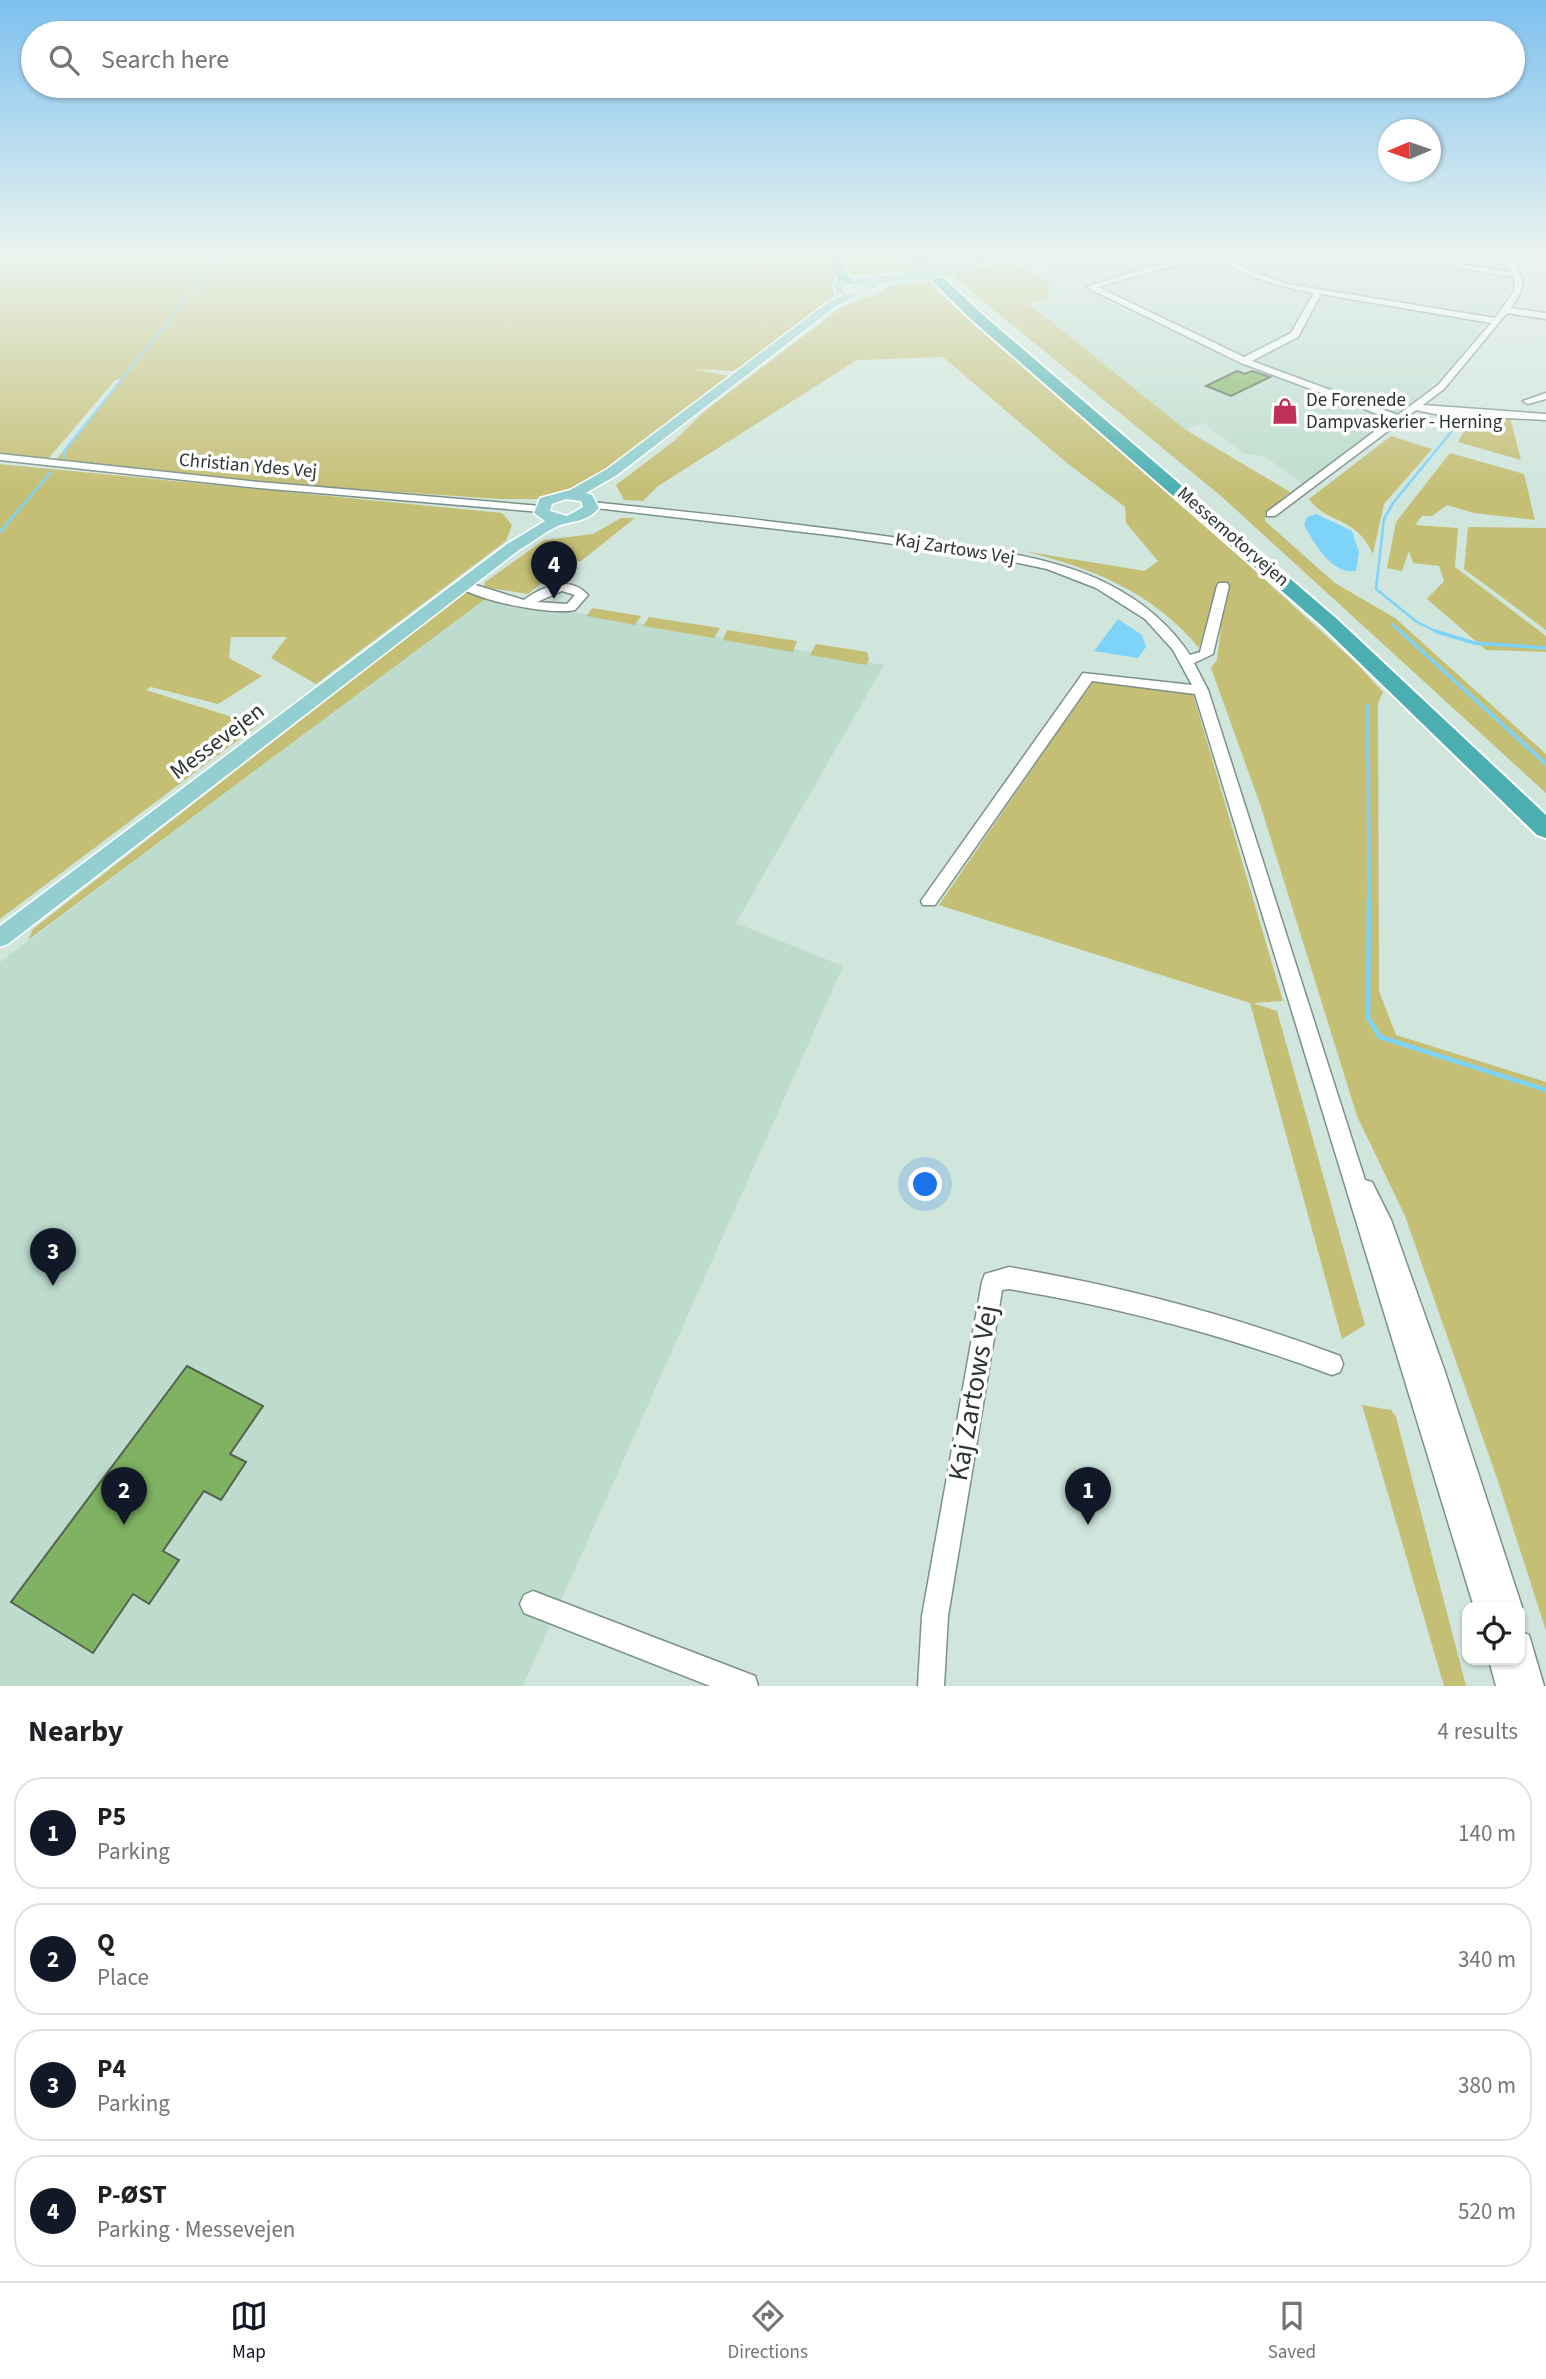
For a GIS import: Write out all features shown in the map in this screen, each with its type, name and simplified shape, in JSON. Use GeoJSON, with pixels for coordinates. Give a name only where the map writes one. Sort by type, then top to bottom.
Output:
{"type":"FeatureCollection","features":[{"type":"Feature","properties":{"kind":"highway","name":"Messemotorvejen"},"geometry":{"type":"LineString","coordinates":[[996,334],[1330,623],[1546,829]]}},
{"type":"Feature","properties":{"kind":"highway","name":"Messemotorvejen"},"geometry":{"type":"LineString","coordinates":[[1009,334],[1148,449],[1343,619],[1546,808]]}},
{"type":"Feature","properties":{"kind":"main road"},"geometry":{"type":"LineString","coordinates":[[585,502],[556,496],[547,511],[573,519],[612,472],[793,334]]}},
{"type":"Feature","properties":{"kind":"main road","name":"Messevejen"},"geometry":{"type":"LineString","coordinates":[[0,938],[513,547],[547,511]]}},
{"type":"Feature","properties":{"kind":"street"},"geometry":{"type":"LineString","coordinates":[[1187,334],[1244,361],[1400,419]]}},
{"type":"Feature","properties":{"kind":"street"},"geometry":{"type":"LineString","coordinates":[[1244,361],[1296,334]]}},
{"type":"Feature","properties":{"kind":"street"},"geometry":{"type":"LineString","coordinates":[[1271,514],[1416,407],[1457,371],[1487,334]]}},
{"type":"Feature","properties":{"kind":"street"},"geometry":{"type":"LineString","coordinates":[[1528,401],[1546,396]]}},
{"type":"Feature","properties":{"kind":"street"},"geometry":{"type":"LineString","coordinates":[[1416,407],[1435,411],[1546,417]]}},
{"type":"Feature","properties":{"kind":"street","name":"Christian Ydes Vej"},"geometry":{"type":"LineString","coordinates":[[0,457],[247,484],[493,503],[547,511]]}},
{"type":"Feature","properties":{"kind":"street","name":"Kaj Zartows Vej"},"geometry":{"type":"LineString","coordinates":[[585,502],[782,524],[1045,565],[1096,583],[1124,597],[1154,620],[1189,660],[1288,976],[1350,1159],[1485,1602]]}},
{"type":"Feature","properties":{"kind":"street"},"geometry":{"type":"LineString","coordinates":[[463,585],[528,603]]}},
{"type":"Feature","properties":{"kind":"street"},"geometry":{"type":"LineString","coordinates":[[1189,660],[1206,654],[1223,586]]}},
{"type":"Feature","properties":{"kind":"street"},"geometry":{"type":"LineString","coordinates":[[929,901],[1088,676],[1200,690]]}},
{"type":"Feature","properties":{"kind":"street","name":"Kaj Zartows Vej"},"geometry":{"type":"LineString","coordinates":[[1350,1159],[1381,1220],[1440,1390],[1507,1602]]}},
{"type":"Feature","properties":{"kind":"street","name":"Kaj Zartows Vej"},"geometry":{"type":"LineString","coordinates":[[931,1686],[935,1616],[993,1282],[1009,1278],[1131,1300],[1239,1330],[1332,1364]]}},
{"type":"Feature","properties":{"kind":"street"},"geometry":{"type":"LineString","coordinates":[[533,1604],[745,1686]]}},
{"type":"Feature","properties":{"kind":"street"},"geometry":{"type":"LineString","coordinates":[[1525,1663],[1531,1686]]}},
{"type":"Feature","properties":{"kind":"street"},"geometry":{"type":"LineString","coordinates":[[1503,1665],[1509,1686]]}},
{"type":"Feature","properties":{"kind":"shaded area"},"geometry":{"type":"Polygon","coordinates":[[[0,334],[785,334],[734,371],[693,369],[729,376],[605,472],[572,490],[537,499],[499,499],[281,484],[56,460],[122,379],[115,380],[48,459],[0,453],[0,334]]]}},
{"type":"Feature","properties":{"kind":"shaded area"},"geometry":{"type":"Polygon","coordinates":[[[807,334],[984,334],[1102,431],[1357,664],[1383,692],[1378,703],[1379,991],[1396,1035],[1546,1082],[1546,1631],[1499,1484],[1405,1216],[1357,1116],[1260,804],[1211,668],[1217,660],[1226,586],[1221,583],[1199,648],[1162,612],[1120,585],[1073,565],[1023,551],[1145,571],[1158,561],[1126,523],[1125,507],[1067,463],[943,357],[857,360],[658,486],[643,501],[624,500],[616,485],[674,441],[705,411],[807,334]]]}},
{"type":"Feature","properties":{"kind":"shaded area"},"geometry":{"type":"Polygon","coordinates":[[[1023,334],[1066,334],[1186,430],[1290,492],[1266,512],[1265,521],[1335,583],[1395,618],[1546,754],[1546,793],[1221,496],[1023,334]]]}},
{"type":"Feature","properties":{"kind":"shaded area"},"geometry":{"type":"Polygon","coordinates":[[[1067,334],[1478,334],[1451,369],[1409,405],[1303,484],[1266,457],[1243,453],[1204,423],[1186,430],[1067,334]]]}},
{"type":"Feature","properties":{"kind":"shaded area"},"geometry":{"type":"Polygon","coordinates":[[[1473,415],[1510,417],[1521,460],[1458,442],[1473,415]]]}},
{"type":"Feature","properties":{"kind":"shaded area"},"geometry":{"type":"Polygon","coordinates":[[[1391,436],[1432,449],[1384,504],[1373,554],[1366,542],[1350,526],[1324,513],[1309,499],[1391,436]]]}},
{"type":"Feature","properties":{"kind":"shaded area"},"geometry":{"type":"Polygon","coordinates":[[[1450,453],[1524,474],[1535,520],[1474,513],[1447,505],[1432,516],[1422,516],[1415,525],[1458,528],[1455,567],[1546,636],[1546,652],[1486,650],[1427,599],[1444,581],[1439,566],[1413,563],[1409,551],[1402,571],[1387,568],[1396,522],[1450,453]]]}},
{"type":"Feature","properties":{"kind":"shaded area"},"geometry":{"type":"Polygon","coordinates":[[[0,464],[502,513],[512,525],[506,541],[316,684],[271,658],[287,637],[231,637],[229,658],[262,676],[218,704],[151,687],[146,690],[258,725],[0,919],[0,464]]]}},
{"type":"Feature","properties":{"kind":"shaded area"},"geometry":{"type":"Polygon","coordinates":[[[621,518],[635,518],[581,561],[568,563],[528,594],[484,587],[485,582],[544,540],[593,534],[621,518]]]}},
{"type":"Feature","properties":{"kind":"shaded area"},"geometry":{"type":"Polygon","coordinates":[[[1468,527],[1546,528],[1546,630],[1464,569],[1468,527]]]}},
{"type":"Feature","properties":{"kind":"shaded area"},"geometry":{"type":"Polygon","coordinates":[[[465,592],[488,597],[28,940],[33,929],[465,592]]]}},
{"type":"Feature","properties":{"kind":"shaded area"},"geometry":{"type":"Polygon","coordinates":[[[488,597],[884,665],[736,923],[843,966],[523,1686],[0,1686],[0,962],[488,597]]]}},
{"type":"Feature","properties":{"kind":"shaded area"},"geometry":{"type":"Polygon","coordinates":[[[592,608],[641,616],[635,625],[587,616],[592,608]]]}},
{"type":"Feature","properties":{"kind":"shaded area"},"geometry":{"type":"Polygon","coordinates":[[[649,617],[720,628],[714,638],[643,626],[649,617]]]}},
{"type":"Feature","properties":{"kind":"shaded area"},"geometry":{"type":"Polygon","coordinates":[[[727,630],[797,641],[793,652],[723,640],[727,630]]]}},
{"type":"Feature","properties":{"kind":"shaded area"},"geometry":{"type":"Polygon","coordinates":[[[816,644],[867,652],[869,659],[866,665],[810,655],[816,644]]]}},
{"type":"Feature","properties":{"kind":"shaded area"},"geometry":{"type":"Polygon","coordinates":[[[1094,679],[1193,694],[1283,1001],[1253,1003],[1277,1011],[1365,1325],[1342,1339],[1250,1003],[939,905],[1094,679]]]}},
{"type":"Feature","properties":{"kind":"shaded area"},"geometry":{"type":"Polygon","coordinates":[[[1362,1405],[1391,1410],[1396,1417],[1466,1686],[1444,1686],[1362,1405]]]}},
{"type":"Feature","properties":{"kind":"water"},"geometry":{"type":"Polygon","coordinates":[[[1316,514],[1352,531],[1359,552],[1356,571],[1339,568],[1319,549],[1304,525],[1307,517],[1316,514]]]}},
{"type":"Feature","properties":{"kind":"water"},"geometry":{"type":"Polygon","coordinates":[[[1118,619],[1142,635],[1146,647],[1138,658],[1094,651],[1118,619]]]}},
{"type":"Feature","properties":{"kind":"building"},"geometry":{"type":"Polygon","coordinates":[[[1237,371],[1245,374],[1252,371],[1270,377],[1231,396],[1206,386],[1237,371]]]}},
{"type":"Feature","properties":{"kind":"building"},"geometry":{"type":"Polygon","coordinates":[[[187,1366],[263,1406],[230,1454],[246,1462],[221,1500],[204,1491],[163,1551],[179,1560],[149,1604],[133,1594],[93,1653],[11,1602],[187,1366]]]}},
{"type":"Feature","properties":{"kind":"waterway"},"geometry":{"type":"LineString","coordinates":[[88,421],[158,334]]}},
{"type":"Feature","properties":{"kind":"waterway"},"geometry":{"type":"LineString","coordinates":[[1460,421],[1464,416]]}},
{"type":"Feature","properties":{"kind":"waterway"},"geometry":{"type":"LineString","coordinates":[[64,458],[64,451],[89,420]]}},
{"type":"Feature","properties":{"kind":"waterway"},"geometry":{"type":"LineString","coordinates":[[1435,631],[1417,622],[1376,589],[1384,519],[1393,503],[1461,420]]}},
{"type":"Feature","properties":{"kind":"waterway"},"geometry":{"type":"LineString","coordinates":[[0,532],[51,472]]}},
{"type":"Feature","properties":{"kind":"waterway"},"geometry":{"type":"LineString","coordinates":[[1392,624],[1402,633]]}},
{"type":"Feature","properties":{"kind":"waterway"},"geometry":{"type":"LineString","coordinates":[[1400,631],[1546,764]]}},
{"type":"Feature","properties":{"kind":"waterway"},"geometry":{"type":"LineString","coordinates":[[1435,631],[1474,643],[1546,648]]}},
{"type":"Feature","properties":{"kind":"waterway"},"geometry":{"type":"LineString","coordinates":[[1435,631],[1439,633]]}},
{"type":"Feature","properties":{"kind":"waterway"},"geometry":{"type":"LineString","coordinates":[[1368,705],[1369,902]]}},
{"type":"Feature","properties":{"kind":"waterway"},"geometry":{"type":"LineString","coordinates":[[1369,902],[1368,1018],[1380,1037],[1546,1090]]}},
{"type":"Feature","properties":{"kind":"place","name":"De Forenede Dampvaskerier - Herning"},"geometry":{"type":"Point","coordinates":[1285,411]}},
{"type":"Feature","properties":{"kind":"place","name":"P-ØST"},"geometry":{"type":"Point","coordinates":[554,599]}},
{"type":"Feature","properties":{"kind":"place","name":"P4"},"geometry":{"type":"Point","coordinates":[53,1286]}},
{"type":"Feature","properties":{"kind":"place","name":"Q"},"geometry":{"type":"Point","coordinates":[124,1525]}},
{"type":"Feature","properties":{"kind":"place","name":"P5"},"geometry":{"type":"Point","coordinates":[1088,1525]}}]}
